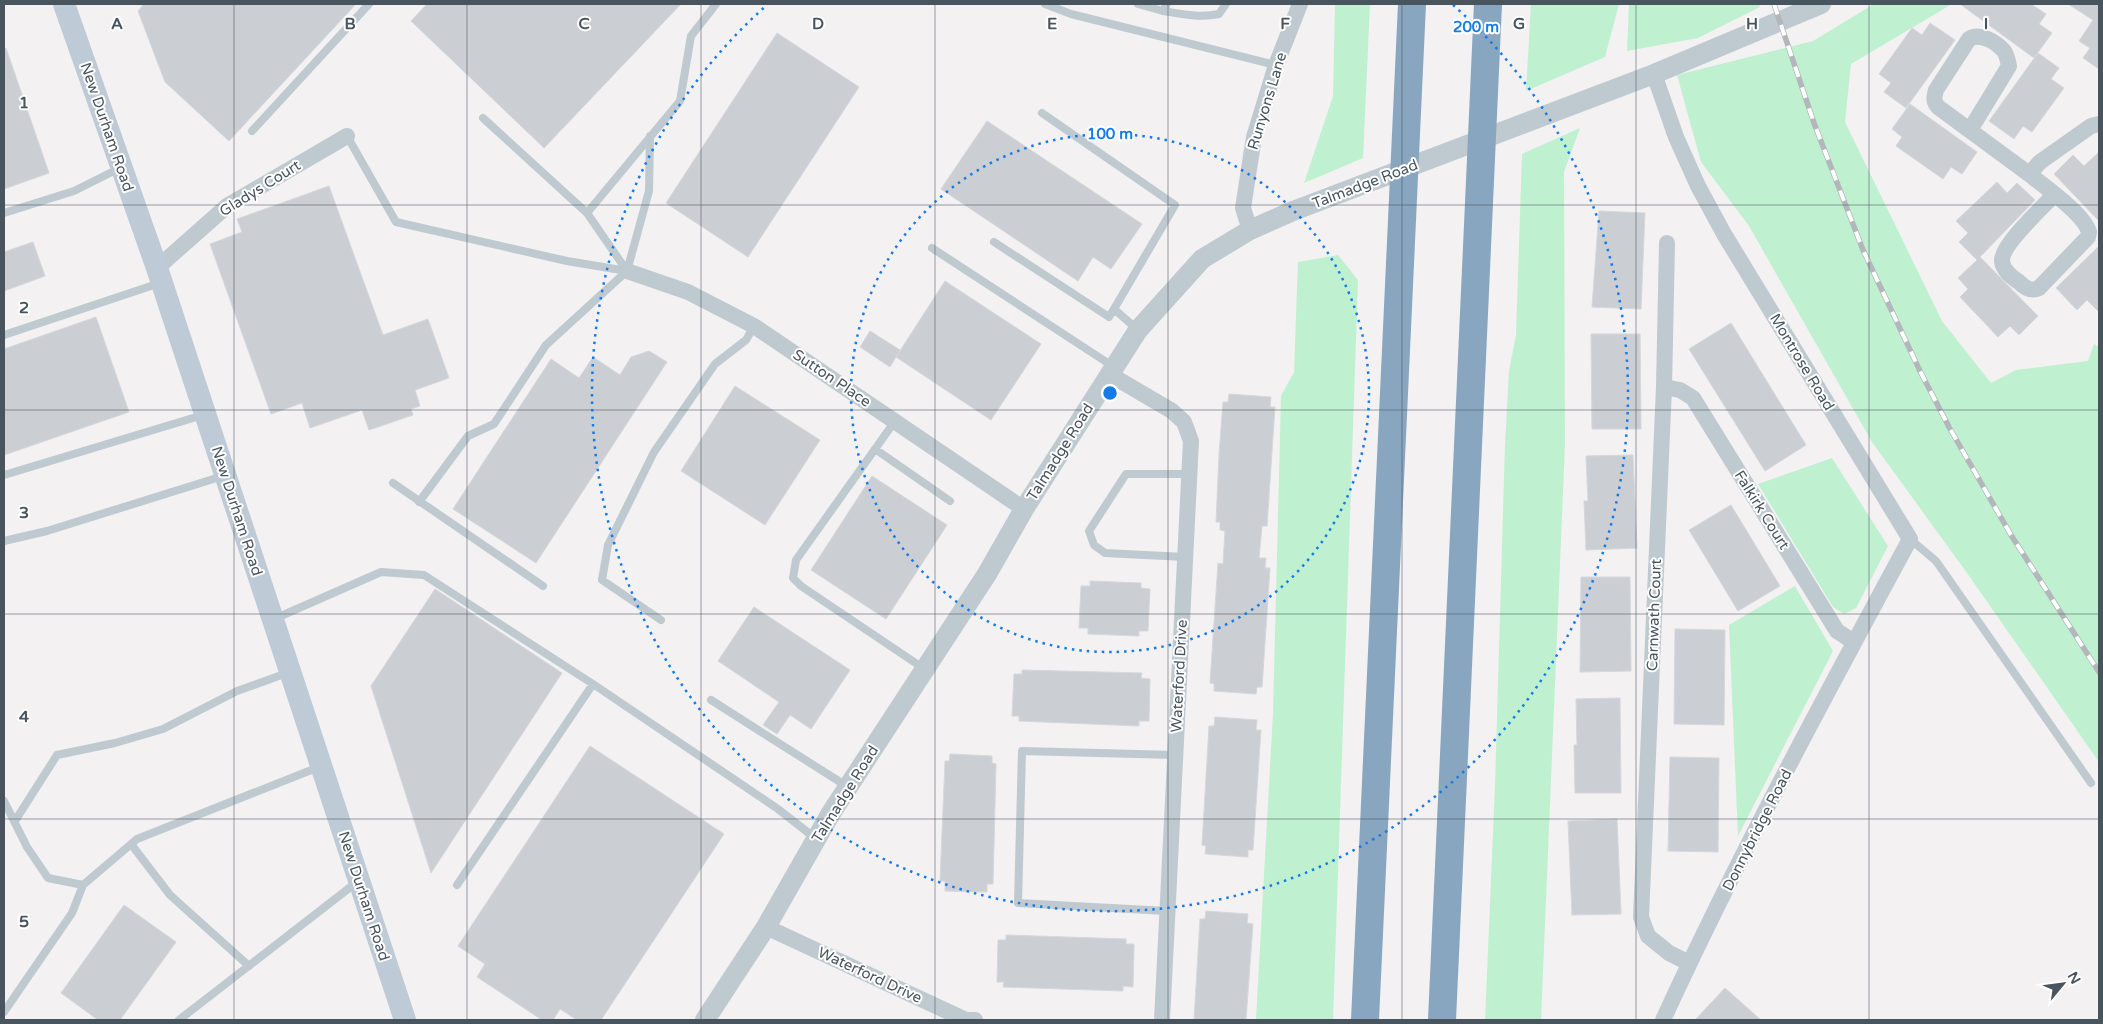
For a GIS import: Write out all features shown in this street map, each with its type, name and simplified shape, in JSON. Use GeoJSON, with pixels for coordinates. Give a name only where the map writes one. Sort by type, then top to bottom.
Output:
{"type":"FeatureCollection","features":[{"type":"Feature","properties":{"kind":"highway"},"geometry":{"type":"LineString","coordinates":[[1365,1020],[1412,4]]}},
{"type":"Feature","properties":{"kind":"highway"},"geometry":{"type":"LineString","coordinates":[[1442,1020],[1488,4]]}},
{"type":"Feature","properties":{"kind":"main road","name":"New Durham Road"},"geometry":{"type":"LineString","coordinates":[[64,4],[159,275],[405,1020]]}},
{"type":"Feature","properties":{"kind":"street","name":"Runyons Lane"},"geometry":{"type":"LineString","coordinates":[[1250,230],[1243,208],[1254,137],[1276,65],[1300,4]]}},
{"type":"Feature","properties":{"kind":"street","name":"Talmadge Road"},"geometry":{"type":"LineString","coordinates":[[705,1020],[766,927],[848,787],[987,574],[1024,509],[1111,371],[1138,330],[1202,259],[1250,230],[1371,180],[1654,74],[1821,4]]}},
{"type":"Feature","properties":{"kind":"street"},"geometry":{"type":"LineString","coordinates":[[1970,130],[2009,66],[2008,58],[2003,50],[1982,36],[1974,36],[1969,39],[1936,90],[1934,97],[1938,107],[2029,174],[2054,195],[2082,219],[2088,227],[2088,237],[2039,288],[2029,290],[2006,271],[2003,266],[2003,255],[2011,242],[2054,195]]}},
{"type":"Feature","properties":{"kind":"street","name":"Montrose Road"},"geometry":{"type":"LineString","coordinates":[[1654,74],[1676,137],[1698,186],[1724,234],[1910,539]]}},
{"type":"Feature","properties":{"kind":"street"},"geometry":{"type":"LineString","coordinates":[[2029,174],[2040,162],[2091,126],[2099,124]]}},
{"type":"Feature","properties":{"kind":"street","name":"Gladys Court"},"geometry":{"type":"LineString","coordinates":[[159,275],[227,206],[347,136]]}},
{"type":"Feature","properties":{"kind":"street","name":"Carnwath Court"},"geometry":{"type":"LineString","coordinates":[[1667,243],[1664,387],[1641,917],[1648,936],[1669,953],[1689,963]]}},
{"type":"Feature","properties":{"kind":"street","name":"Sutton Place"},"geometry":{"type":"LineString","coordinates":[[626,271],[688,292],[754,326],[1024,509]]}},
{"type":"Feature","properties":{"kind":"street","name":"Waterford Drive"},"geometry":{"type":"LineString","coordinates":[[1111,371],[1172,411],[1184,422],[1191,441],[1162,1020]]}},
{"type":"Feature","properties":{"kind":"street","name":"Falkirk Court"},"geometry":{"type":"LineString","coordinates":[[1664,387],[1680,390],[1693,398],[1837,631],[1854,642]]}},
{"type":"Feature","properties":{"kind":"street"},"geometry":{"type":"LineString","coordinates":[[1854,642],[1910,539]]}},
{"type":"Feature","properties":{"kind":"street","name":"Donnybridge Road"},"geometry":{"type":"LineString","coordinates":[[1663,1020],[1689,963],[1854,642]]}},
{"type":"Feature","properties":{"kind":"street","name":"Waterford Drive"},"geometry":{"type":"LineString","coordinates":[[766,927],[966,1020],[975,1020]]}},
{"type":"Feature","properties":{"kind":"lane"},"geometry":{"type":"LineString","coordinates":[[252,131],[369,4]]}},
{"type":"Feature","properties":{"kind":"lane"},"geometry":{"type":"LineString","coordinates":[[587,213],[680,101],[691,36],[716,4]]}},
{"type":"Feature","properties":{"kind":"lane"},"geometry":{"type":"LineString","coordinates":[[1045,4],[1071,14],[1276,65]]}},
{"type":"Feature","properties":{"kind":"lane"},"geometry":{"type":"LineString","coordinates":[[1138,4],[1165,7],[1200,17],[1219,14],[1226,4]]}},
{"type":"Feature","properties":{"kind":"lane"},"geometry":{"type":"LineString","coordinates":[[994,242],[1109,317],[1175,205],[1042,113]]}},
{"type":"Feature","properties":{"kind":"lane"},"geometry":{"type":"LineString","coordinates":[[483,118],[587,213],[626,271]]}},
{"type":"Feature","properties":{"kind":"lane"},"geometry":{"type":"LineString","coordinates":[[347,136],[396,222],[566,261],[626,271]]}},
{"type":"Feature","properties":{"kind":"lane"},"geometry":{"type":"LineString","coordinates":[[419,502],[468,436],[494,424],[546,345],[626,271],[649,191],[650,136]]}},
{"type":"Feature","properties":{"kind":"lane"},"geometry":{"type":"LineString","coordinates":[[4,212],[74,191],[121,167]]}},
{"type":"Feature","properties":{"kind":"lane"},"geometry":{"type":"LineString","coordinates":[[932,248],[1111,371]]}},
{"type":"Feature","properties":{"kind":"lane"},"geometry":{"type":"LineString","coordinates":[[4,335],[159,275]]}},
{"type":"Feature","properties":{"kind":"lane"},"geometry":{"type":"LineString","coordinates":[[1114,309],[1138,330]]}},
{"type":"Feature","properties":{"kind":"lane"},"geometry":{"type":"LineString","coordinates":[[661,620],[602,580],[608,545],[654,452],[715,364],[746,340],[754,326]]}},
{"type":"Feature","properties":{"kind":"lane"},"geometry":{"type":"LineString","coordinates":[[4,475],[205,414]]}},
{"type":"Feature","properties":{"kind":"lane"},"geometry":{"type":"LineString","coordinates":[[895,421],[796,560],[793,578],[801,586],[925,669]]}},
{"type":"Feature","properties":{"kind":"lane"},"geometry":{"type":"LineString","coordinates":[[875,449],[950,501]]}},
{"type":"Feature","properties":{"kind":"lane"},"geometry":{"type":"LineString","coordinates":[[1185,558],[1105,552],[1094,545],[1089,531],[1126,474],[1188,474]]}},
{"type":"Feature","properties":{"kind":"lane"},"geometry":{"type":"LineString","coordinates":[[4,541],[47,531],[225,475]]}},
{"type":"Feature","properties":{"kind":"lane"},"geometry":{"type":"LineString","coordinates":[[393,483],[543,586]]}},
{"type":"Feature","properties":{"kind":"lane"},"geometry":{"type":"LineString","coordinates":[[1910,539],[1936,561],[2091,783]]}},
{"type":"Feature","properties":{"kind":"lane"},"geometry":{"type":"LineString","coordinates":[[272,620],[381,572],[424,575],[593,684],[778,809],[816,839]]}},
{"type":"Feature","properties":{"kind":"lane"},"geometry":{"type":"LineString","coordinates":[[15,821],[57,756],[115,743],[164,729],[237,691],[289,673]]}},
{"type":"Feature","properties":{"kind":"lane"},"geometry":{"type":"LineString","coordinates":[[457,886],[593,684]]}},
{"type":"Feature","properties":{"kind":"lane"},"geometry":{"type":"LineString","coordinates":[[711,700],[848,787]]}},
{"type":"Feature","properties":{"kind":"lane"},"geometry":{"type":"LineString","coordinates":[[1167,911],[1018,903],[1022,751],[1175,755]]}},
{"type":"Feature","properties":{"kind":"lane"},"geometry":{"type":"LineString","coordinates":[[4,1012],[72,913],[83,884],[137,839],[321,766]]}},
{"type":"Feature","properties":{"kind":"lane"},"geometry":{"type":"LineString","coordinates":[[4,801],[27,847],[48,878],[83,884]]}},
{"type":"Feature","properties":{"kind":"lane"},"geometry":{"type":"LineString","coordinates":[[131,844],[170,895],[248,966]]}},
{"type":"Feature","properties":{"kind":"lane"},"geometry":{"type":"LineString","coordinates":[[179,1020],[359,880]]}},
{"type":"Feature","properties":{"kind":"green space"},"geometry":{"type":"Polygon","coordinates":[[[1335,4],[1370,4],[1363,158],[1304,183],[1333,96],[1335,4]]]}},
{"type":"Feature","properties":{"kind":"green space"},"geometry":{"type":"Polygon","coordinates":[[[1531,4],[1619,4],[1605,57],[1526,91],[1531,4]]]}},
{"type":"Feature","properties":{"kind":"green space"},"geometry":{"type":"Polygon","coordinates":[[[1629,4],[1759,4],[1760,7],[1698,38],[1627,51],[1629,4]]]}},
{"type":"Feature","properties":{"kind":"green space"},"geometry":{"type":"Polygon","coordinates":[[[1874,4],[1952,4],[1851,64],[1845,122],[1942,321],[1991,383],[2016,370],[2088,361],[2094,344],[2099,347],[2099,762],[1967,573],[1872,442],[1749,226],[1701,162],[1677,75],[1813,41],[1874,4]]]}},
{"type":"Feature","properties":{"kind":"green space"},"geometry":{"type":"Polygon","coordinates":[[[1580,128],[1564,172],[1565,444],[1541,1020],[1485,1020],[1495,786],[1505,444],[1509,371],[1516,335],[1522,154],[1580,128]]]}},
{"type":"Feature","properties":{"kind":"green space"},"geometry":{"type":"Polygon","coordinates":[[[1338,255],[1358,280],[1333,1020],[1256,1020],[1273,713],[1281,396],[1294,372],[1298,262],[1338,255]]]}},
{"type":"Feature","properties":{"kind":"green space"},"geometry":{"type":"Polygon","coordinates":[[[1832,458],[1888,546],[1856,608],[1844,614],[1833,607],[1758,484],[1832,458]]]}},
{"type":"Feature","properties":{"kind":"green space"},"geometry":{"type":"Polygon","coordinates":[[[1795,586],[1833,651],[1738,836],[1729,625],[1795,586]]]}},
{"type":"Feature","properties":{"kind":"building"},"geometry":{"type":"Polygon","coordinates":[[[144,4],[356,4],[229,141],[165,82],[138,11],[144,4]]]}},
{"type":"Feature","properties":{"kind":"building"},"geometry":{"type":"Polygon","coordinates":[[[427,4],[681,4],[544,148],[411,21],[427,4]]]}},
{"type":"Feature","properties":{"kind":"building"},"geometry":{"type":"Polygon","coordinates":[[[1960,4],[2031,4],[2046,14],[2039,24],[2052,33],[2034,58],[1960,4]]]}},
{"type":"Feature","properties":{"kind":"building"},"geometry":{"type":"Polygon","coordinates":[[[2068,4],[2099,4],[2099,69],[2083,58],[2090,48],[2079,41],[2093,20],[2068,4]]]}},
{"type":"Feature","properties":{"kind":"building"},"geometry":{"type":"Polygon","coordinates":[[[1930,23],[1955,40],[1906,108],[1884,92],[1891,83],[1879,74],[1912,28],[1922,35],[1930,23]]]}},
{"type":"Feature","properties":{"kind":"building"},"geometry":{"type":"Polygon","coordinates":[[[777,33],[859,87],[748,257],[666,203],[777,33]]]}},
{"type":"Feature","properties":{"kind":"building"},"geometry":{"type":"Polygon","coordinates":[[[6,48],[49,173],[4,189],[4,49],[6,48]]]}},
{"type":"Feature","properties":{"kind":"building"},"geometry":{"type":"Polygon","coordinates":[[[2038,53],[2059,68],[2051,79],[2064,88],[2032,132],[2023,126],[2014,139],[1989,121],[2038,53]]]}},
{"type":"Feature","properties":{"kind":"building"},"geometry":{"type":"Polygon","coordinates":[[[1910,104],[1977,152],[1962,174],[1951,167],[1943,179],[1896,146],[1902,137],[1892,129],[1910,104]]]}},
{"type":"Feature","properties":{"kind":"building"},"geometry":{"type":"Polygon","coordinates":[[[987,121],[1142,224],[1111,269],[1093,257],[1078,281],[941,189],[987,121]]]}},
{"type":"Feature","properties":{"kind":"building"},"geometry":{"type":"Polygon","coordinates":[[[2099,152],[2099,221],[2054,174],[2073,155],[2084,166],[2099,152]]]}},
{"type":"Feature","properties":{"kind":"building"},"geometry":{"type":"Polygon","coordinates":[[[1997,182],[2007,193],[2017,183],[2035,200],[1980,257],[2038,316],[2019,335],[2010,326],[1998,337],[1960,297],[1968,289],[1958,278],[1977,260],[1959,242],[1968,233],[1956,221],[1997,182]]]}},
{"type":"Feature","properties":{"kind":"building"},"geometry":{"type":"Polygon","coordinates":[[[329,186],[383,335],[428,319],[449,378],[415,390],[420,406],[411,409],[413,415],[369,430],[362,410],[310,428],[302,403],[271,414],[210,244],[242,232],[237,219],[329,186]]]}},
{"type":"Feature","properties":{"kind":"building"},"geometry":{"type":"Polygon","coordinates":[[[1599,211],[1645,213],[1641,309],[1592,307],[1599,211]]]}},
{"type":"Feature","properties":{"kind":"building"},"geometry":{"type":"Polygon","coordinates":[[[33,242],[45,276],[4,291],[4,252],[33,242]]]}},
{"type":"Feature","properties":{"kind":"building"},"geometry":{"type":"Polygon","coordinates":[[[2099,246],[2099,312],[2087,300],[2077,310],[2056,288],[2099,246]]]}},
{"type":"Feature","properties":{"kind":"building"},"geometry":{"type":"Polygon","coordinates":[[[945,281],[1041,344],[991,420],[896,357],[945,281]]]}},
{"type":"Feature","properties":{"kind":"building"},"geometry":{"type":"Polygon","coordinates":[[[96,317],[129,412],[4,455],[4,349],[96,317]]]}},
{"type":"Feature","properties":{"kind":"building"},"geometry":{"type":"Polygon","coordinates":[[[1731,323],[1806,445],[1765,471],[1689,349],[1731,323]]]}},
{"type":"Feature","properties":{"kind":"building"},"geometry":{"type":"Polygon","coordinates":[[[870,331],[900,350],[890,367],[860,347],[870,331]]]}},
{"type":"Feature","properties":{"kind":"building"},"geometry":{"type":"Polygon","coordinates":[[[1591,334],[1640,334],[1641,429],[1592,429],[1591,334]]]}},
{"type":"Feature","properties":{"kind":"building"},"geometry":{"type":"Polygon","coordinates":[[[649,351],[667,362],[536,563],[453,509],[551,359],[579,378],[593,357],[620,375],[631,357],[649,351]]]}},
{"type":"Feature","properties":{"kind":"building"},"geometry":{"type":"Polygon","coordinates":[[[735,386],[820,440],[765,525],[681,471],[735,386]]]}},
{"type":"Feature","properties":{"kind":"building"},"geometry":{"type":"Polygon","coordinates":[[[1229,394],[1271,397],[1270,407],[1275,407],[1267,526],[1262,526],[1259,558],[1266,558],[1265,568],[1270,568],[1262,687],[1257,687],[1256,694],[1214,691],[1214,684],[1210,683],[1218,563],[1223,564],[1225,531],[1220,530],[1220,522],[1216,522],[1219,455],[1223,402],[1228,402],[1229,394]]]}},
{"type":"Feature","properties":{"kind":"building"},"geometry":{"type":"Polygon","coordinates":[[[1633,455],[1637,548],[1586,550],[1584,501],[1588,501],[1586,456],[1633,455]]]}},
{"type":"Feature","properties":{"kind":"building"},"geometry":{"type":"Polygon","coordinates":[[[872,476],[947,525],[886,619],[811,570],[872,476]]]}},
{"type":"Feature","properties":{"kind":"building"},"geometry":{"type":"Polygon","coordinates":[[[1731,505],[1780,586],[1738,611],[1689,530],[1731,505]]]}},
{"type":"Feature","properties":{"kind":"building"},"geometry":{"type":"Polygon","coordinates":[[[1581,577],[1630,577],[1631,671],[1580,672],[1581,577]]]}},
{"type":"Feature","properties":{"kind":"building"},"geometry":{"type":"Polygon","coordinates":[[[1090,581],[1141,583],[1141,588],[1150,589],[1148,631],[1139,631],[1139,636],[1088,634],[1088,628],[1079,628],[1081,586],[1090,586],[1090,581]]]}},
{"type":"Feature","properties":{"kind":"building"},"geometry":{"type":"Polygon","coordinates":[[[435,589],[562,673],[431,873],[371,686],[435,589]]]}},
{"type":"Feature","properties":{"kind":"building"},"geometry":{"type":"Polygon","coordinates":[[[754,607],[850,670],[811,729],[790,715],[777,734],[763,725],[779,702],[718,661],[754,607]]]}},
{"type":"Feature","properties":{"kind":"building"},"geometry":{"type":"Polygon","coordinates":[[[1675,629],[1725,630],[1724,725],[1674,724],[1675,629]]]}},
{"type":"Feature","properties":{"kind":"building"},"geometry":{"type":"Polygon","coordinates":[[[1022,670],[1142,673],[1141,678],[1150,679],[1149,721],[1139,721],[1139,726],[1019,721],[1019,716],[1012,716],[1014,674],[1022,674],[1022,670]]]}},
{"type":"Feature","properties":{"kind":"building"},"geometry":{"type":"Polygon","coordinates":[[[1620,698],[1621,793],[1575,793],[1574,745],[1577,745],[1576,699],[1620,698]]]}},
{"type":"Feature","properties":{"kind":"building"},"geometry":{"type":"Polygon","coordinates":[[[1215,717],[1257,720],[1256,730],[1261,730],[1253,850],[1248,850],[1248,857],[1205,854],[1206,846],[1202,845],[1209,726],[1214,726],[1215,717]]]}},
{"type":"Feature","properties":{"kind":"building"},"geometry":{"type":"Polygon","coordinates":[[[590,746],[724,834],[601,1020],[577,1020],[560,1009],[553,1020],[542,1020],[477,977],[485,964],[458,946],[590,746]]]}},
{"type":"Feature","properties":{"kind":"building"},"geometry":{"type":"Polygon","coordinates":[[[950,754],[992,756],[992,763],[996,764],[993,884],[987,884],[987,892],[945,891],[945,881],[940,881],[945,761],[949,761],[950,754]]]}},
{"type":"Feature","properties":{"kind":"building"},"geometry":{"type":"Polygon","coordinates":[[[1670,757],[1719,758],[1718,852],[1668,851],[1670,757]]]}},
{"type":"Feature","properties":{"kind":"building"},"geometry":{"type":"Polygon","coordinates":[[[1617,819],[1621,914],[1572,915],[1568,821],[1617,819]]]}},
{"type":"Feature","properties":{"kind":"building"},"geometry":{"type":"Polygon","coordinates":[[[124,905],[176,942],[120,1020],[98,1020],[61,993],[124,905]]]}},
{"type":"Feature","properties":{"kind":"building"},"geometry":{"type":"Polygon","coordinates":[[[1206,911],[1248,914],[1247,923],[1253,924],[1246,1020],[1194,1020],[1200,919],[1205,919],[1206,911]]]}},
{"type":"Feature","properties":{"kind":"building"},"geometry":{"type":"Polygon","coordinates":[[[1006,935],[1126,939],[1126,944],[1134,944],[1133,987],[1123,986],[1123,991],[1003,987],[1004,982],[997,982],[998,940],[1006,940],[1006,935]]]}},
{"type":"Feature","properties":{"kind":"building"},"geometry":{"type":"Polygon","coordinates":[[[1725,988],[1761,1020],[1695,1020],[1725,988]]]}},
{"type":"Feature","properties":{"kind":"railway"},"geometry":{"type":"LineString","coordinates":[[1774,4],[1814,123],[1863,250],[1920,371],[1949,427],[2011,535],[2099,672]]}}]}
